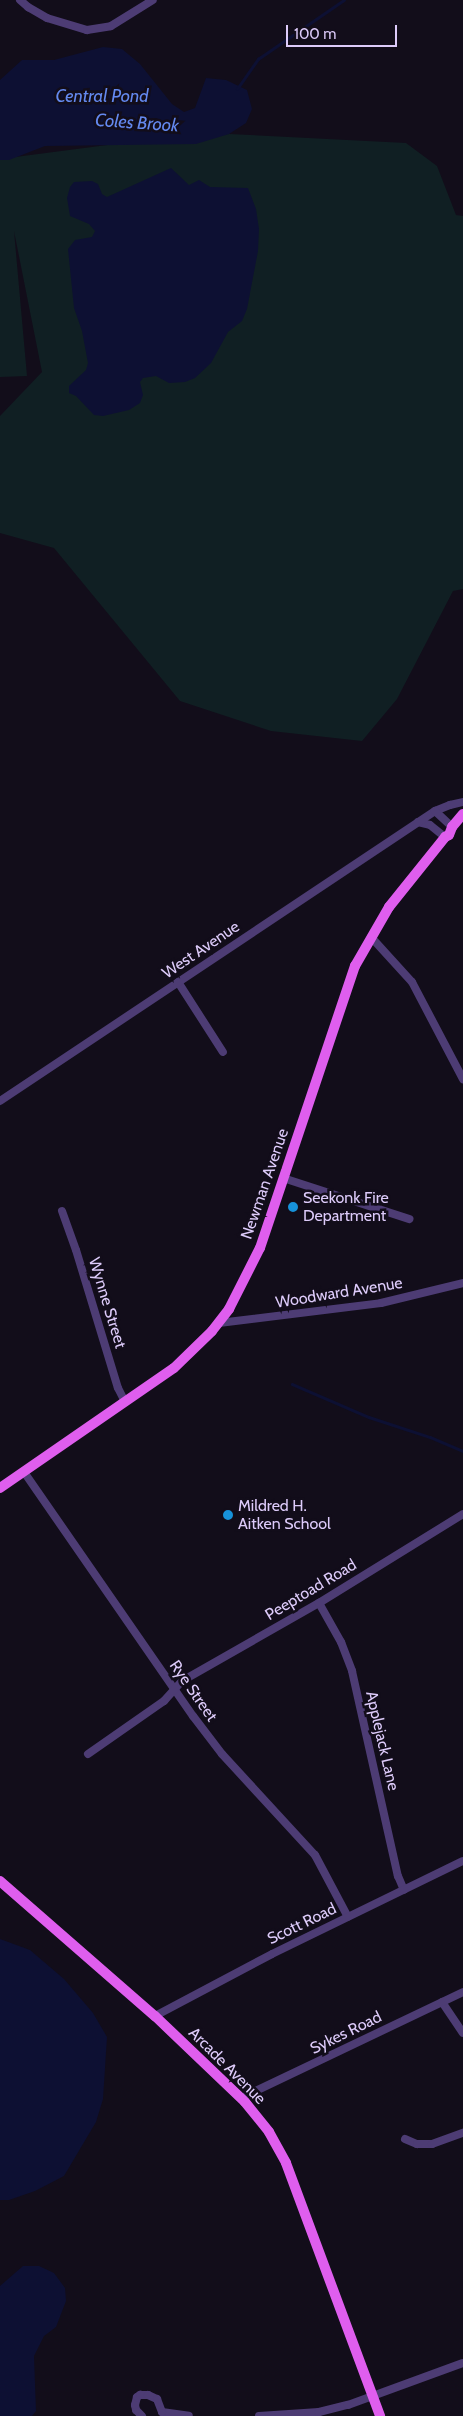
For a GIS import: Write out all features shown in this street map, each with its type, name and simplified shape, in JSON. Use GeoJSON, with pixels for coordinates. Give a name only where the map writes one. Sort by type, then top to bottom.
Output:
{"type":"FeatureCollection","features":[{"type":"Feature","properties":{"kind":"main road","name":"Newman Avenue"},"geometry":{"type":"LineString","coordinates":[[0,1488],[174,1368],[218,1323],[229,1309],[260,1248],[355,966],[389,907],[445,837],[449,835],[452,827],[463,814]]}},
{"type":"Feature","properties":{"kind":"main road","name":"Arcade Avenue"},"geometry":{"type":"LineString","coordinates":[[0,1881],[155,2016],[241,2098],[269,2132],[286,2162],[380,2416]]}},
{"type":"Feature","properties":{"kind":"street"},"geometry":{"type":"LineString","coordinates":[[20,0],[28,8],[47,18],[87,30],[111,26],[153,0]]}},
{"type":"Feature","properties":{"kind":"street","name":"West Avenue"},"geometry":{"type":"LineString","coordinates":[[0,1102],[418,822],[435,811],[463,802]]}},
{"type":"Feature","properties":{"kind":"street"},"geometry":{"type":"LineString","coordinates":[[435,811],[452,827]]}},
{"type":"Feature","properties":{"kind":"street"},"geometry":{"type":"LineString","coordinates":[[418,822],[430,825],[445,837]]}},
{"type":"Feature","properties":{"kind":"street"},"geometry":{"type":"LineString","coordinates":[[371,937],[412,982],[463,1079]]}},
{"type":"Feature","properties":{"kind":"street"},"geometry":{"type":"LineString","coordinates":[[178,982],[223,1052]]}},
{"type":"Feature","properties":{"kind":"street"},"geometry":{"type":"LineString","coordinates":[[284,1178],[409,1219]]}},
{"type":"Feature","properties":{"kind":"street","name":"Wynne Street"},"geometry":{"type":"LineString","coordinates":[[62,1212],[76,1250],[118,1388],[125,1402]]}},
{"type":"Feature","properties":{"kind":"street","name":"Woodward Avenue"},"geometry":{"type":"LineString","coordinates":[[218,1323],[381,1303],[463,1283]]}},
{"type":"Feature","properties":{"kind":"street","name":"Rye Street"},"geometry":{"type":"LineString","coordinates":[[24,1472],[110,1593],[174,1690],[222,1754],[315,1855],[348,1917]]}},
{"type":"Feature","properties":{"kind":"street","name":"Peeptoad Road"},"geometry":{"type":"LineString","coordinates":[[88,1754],[164,1701],[182,1681],[319,1603],[463,1514]]}},
{"type":"Feature","properties":{"kind":"street","name":"Applejack Lane"},"geometry":{"type":"LineString","coordinates":[[319,1603],[341,1642],[352,1671],[398,1876],[404,1890]]}},
{"type":"Feature","properties":{"kind":"street","name":"Scott Road"},"geometry":{"type":"LineString","coordinates":[[155,2016],[272,1954],[463,1861]]}},
{"type":"Feature","properties":{"kind":"street","name":"Sykes Road"},"geometry":{"type":"LineString","coordinates":[[241,2098],[463,1992]]}},
{"type":"Feature","properties":{"kind":"street"},"geometry":{"type":"LineString","coordinates":[[442,2002],[463,2033]]}},
{"type":"Feature","properties":{"kind":"street"},"geometry":{"type":"LineString","coordinates":[[405,2138],[417,2144],[432,2144],[463,2133]]}},
{"type":"Feature","properties":{"kind":"street"},"geometry":{"type":"LineString","coordinates":[[259,2416],[319,2412],[348,2405],[463,2363]]}},
{"type":"Feature","properties":{"kind":"street"},"geometry":{"type":"LineString","coordinates":[[142,2416],[136,2410],[135,2405],[137,2397],[144,2394],[157,2399],[160,2414],[189,2416]]}},
{"type":"Feature","properties":{"kind":"shaded area"},"geometry":{"type":"Polygon","coordinates":[[[229,134],[406,143],[437,166],[456,215],[463,216],[463,589],[453,591],[397,699],[362,741],[271,731],[180,701],[54,548],[0,533],[0,416],[42,372],[14,231],[27,376],[0,377],[0,159],[115,144],[229,134]]]}},
{"type":"Feature","properties":{"kind":"water","name":"Central Pond"},"geometry":{"type":"Polygon","coordinates":[[[103,47],[122,49],[140,64],[172,104],[184,112],[195,108],[206,78],[226,80],[247,90],[252,109],[246,123],[229,134],[196,144],[45,146],[9,160],[0,160],[0,80],[22,60],[54,60],[103,47]]]}},
{"type":"Feature","properties":{"kind":"water"},"geometry":{"type":"Polygon","coordinates":[[[171,168],[189,185],[199,180],[210,187],[248,188],[256,209],[259,229],[258,251],[247,309],[242,321],[228,332],[211,363],[195,378],[185,382],[169,383],[156,376],[143,378],[140,382],[143,395],[140,403],[129,410],[103,416],[94,415],[76,396],[69,393],[69,386],[86,370],[88,363],[82,331],[74,308],[68,249],[75,240],[92,237],[95,231],[89,224],[70,216],[67,198],[70,187],[74,182],[92,181],[98,184],[102,194],[107,197],[171,168]]]}},
{"type":"Feature","properties":{"kind":"water"},"geometry":{"type":"Polygon","coordinates":[[[0,1939],[30,1950],[64,1979],[93,2013],[107,2037],[103,2099],[96,2122],[64,2176],[35,2191],[9,2200],[0,2200],[0,1939]]]}},
{"type":"Feature","properties":{"kind":"water"},"geometry":{"type":"Polygon","coordinates":[[[23,2266],[39,2266],[54,2273],[65,2288],[66,2301],[56,2327],[44,2336],[34,2356],[36,2411],[32,2416],[0,2416],[0,2286],[23,2266]]]}},
{"type":"Feature","properties":{"kind":"waterway","name":"Coles Brook"},"geometry":{"type":"LineString","coordinates":[[237,89],[258,59],[344,0]]}},
{"type":"Feature","properties":{"kind":"waterway"},"geometry":{"type":"LineString","coordinates":[[292,1384],[369,1417],[430,1437],[463,1451]]}},
{"type":"Feature","properties":{"kind":"place","name":"Seekonk Fire Department"},"geometry":{"type":"Point","coordinates":[293,1207]}},
{"type":"Feature","properties":{"kind":"place","name":"Mildred H. Aitken School"},"geometry":{"type":"Point","coordinates":[228,1515]}}]}
